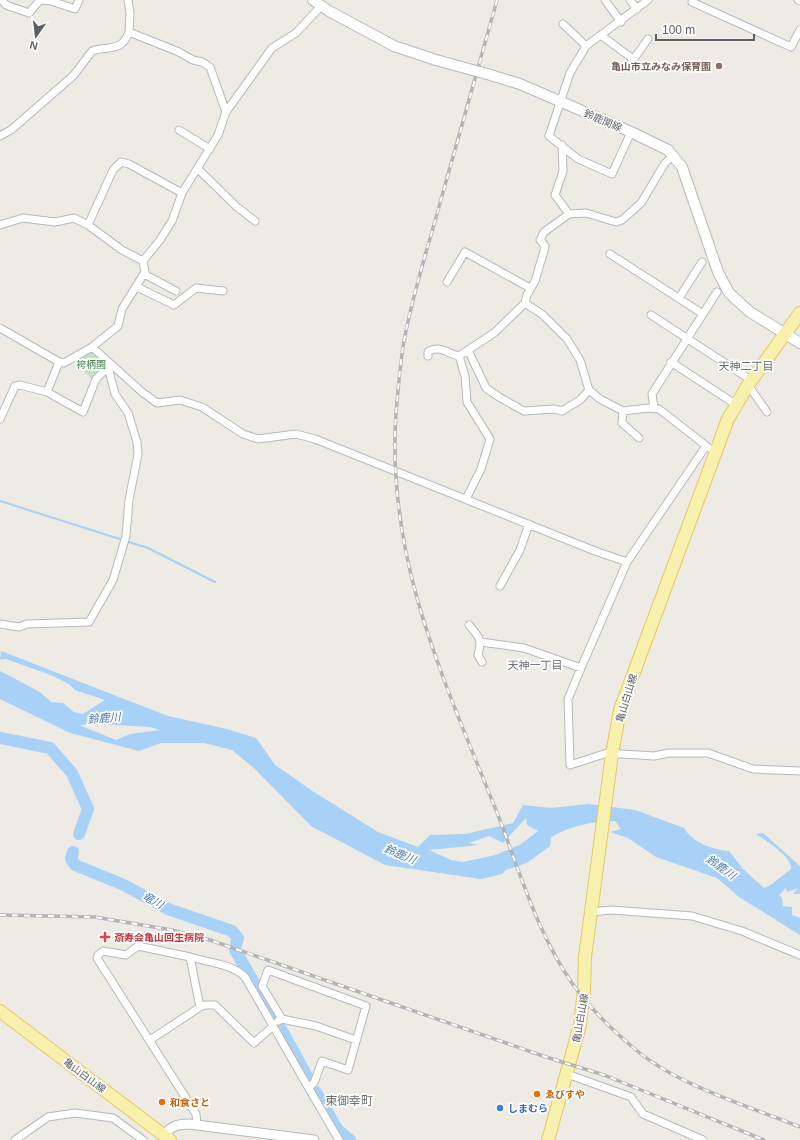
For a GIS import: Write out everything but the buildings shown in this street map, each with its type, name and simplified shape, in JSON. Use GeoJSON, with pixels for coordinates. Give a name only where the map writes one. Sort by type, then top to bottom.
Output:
{"type":"FeatureCollection","features":[{"type":"Feature","properties":{"kind":"main road","name":"鈴鹿関線"},"geometry":{"type":"LineString","coordinates":[[317,3],[394,46],[436,60],[520,84],[631,132],[668,150],[674,155],[682,167],[718,272],[726,287],[735,300],[800,344]]}},
{"type":"Feature","properties":{"kind":"main road","name":"亀山白山線"},"geometry":{"type":"LineString","coordinates":[[548,1140],[581,1020],[585,957],[591,909],[612,756],[620,710],[710,449],[735,404],[800,315]]}},
{"type":"Feature","properties":{"kind":"main road","name":"亀山白山線"},"geometry":{"type":"LineString","coordinates":[[0,1011],[165,1138]]}},
{"type":"Feature","properties":{"kind":"street"},"geometry":{"type":"LineString","coordinates":[[2,0],[6,4],[29,13],[40,0],[51,1],[75,9],[79,0]]}},
{"type":"Feature","properties":{"kind":"street"},"geometry":{"type":"LineString","coordinates":[[0,136],[11,130],[74,75],[92,51],[120,46],[125,42],[129,32],[130,12],[128,0]]}},
{"type":"Feature","properties":{"kind":"street"},"geometry":{"type":"LineString","coordinates":[[605,0],[621,22]]}},
{"type":"Feature","properties":{"kind":"street"},"geometry":{"type":"LineString","coordinates":[[630,0],[638,9]]}},
{"type":"Feature","properties":{"kind":"street"},"geometry":{"type":"LineString","coordinates":[[631,132],[612,174],[578,159],[562,145],[548,136],[570,73],[586,46],[621,22],[648,0]]}},
{"type":"Feature","properties":{"kind":"street"},"geometry":{"type":"LineString","coordinates":[[694,0],[692,2],[791,47],[799,32]]}},
{"type":"Feature","properties":{"kind":"street"},"geometry":{"type":"LineString","coordinates":[[0,328],[59,362],[68,362],[92,347],[118,326],[122,309],[144,274],[143,261],[160,240],[172,221],[182,193],[220,131],[226,112],[272,48],[296,33],[317,3]]}},
{"type":"Feature","properties":{"kind":"street"},"geometry":{"type":"LineString","coordinates":[[562,24],[586,46]]}},
{"type":"Feature","properties":{"kind":"street"},"geometry":{"type":"LineString","coordinates":[[129,32],[179,52],[210,67],[226,112]]}},
{"type":"Feature","properties":{"kind":"street"},"geometry":{"type":"LineString","coordinates":[[602,36],[633,59]]}},
{"type":"Feature","properties":{"kind":"street"},"geometry":{"type":"LineString","coordinates":[[628,67],[648,38]]}},
{"type":"Feature","properties":{"kind":"street"},"geometry":{"type":"LineString","coordinates":[[179,130],[210,149]]}},
{"type":"Feature","properties":{"kind":"street"},"geometry":{"type":"LineString","coordinates":[[562,145],[563,171],[555,195],[569,214]]}},
{"type":"Feature","properties":{"kind":"street"},"geometry":{"type":"LineString","coordinates":[[459,356],[494,333],[525,303],[538,272],[545,246],[540,240],[541,236],[557,221],[569,214],[586,213],[616,222],[622,220],[641,203],[665,163],[674,155]]}},
{"type":"Feature","properties":{"kind":"street"},"geometry":{"type":"LineString","coordinates":[[88,225],[113,170],[121,162],[129,164],[182,193]]}},
{"type":"Feature","properties":{"kind":"street"},"geometry":{"type":"LineString","coordinates":[[198,169],[237,207],[255,221]]}},
{"type":"Feature","properties":{"kind":"street"},"geometry":{"type":"LineString","coordinates":[[0,225],[24,218],[55,222],[74,218],[88,225],[122,250],[143,261]]}},
{"type":"Feature","properties":{"kind":"street"},"geometry":{"type":"LineString","coordinates":[[447,282],[465,252],[530,288]]}},
{"type":"Feature","properties":{"kind":"street"},"geometry":{"type":"LineString","coordinates":[[610,254],[703,314]]}},
{"type":"Feature","properties":{"kind":"street"},"geometry":{"type":"LineString","coordinates":[[679,298],[702,262]]}},
{"type":"Feature","properties":{"kind":"street"},"geometry":{"type":"LineString","coordinates":[[144,274],[176,291]]}},
{"type":"Feature","properties":{"kind":"street"},"geometry":{"type":"LineString","coordinates":[[137,287],[174,306],[196,288],[223,291]]}},
{"type":"Feature","properties":{"kind":"street"},"geometry":{"type":"LineString","coordinates":[[654,408],[652,394],[717,292]]}},
{"type":"Feature","properties":{"kind":"street"},"geometry":{"type":"LineString","coordinates":[[525,303],[543,315],[567,339],[580,360],[589,390],[608,404],[623,411],[654,408],[663,411],[710,449],[627,562],[568,699],[570,765],[607,753],[612,756],[654,756],[669,753],[708,753],[753,769],[800,771]]}},
{"type":"Feature","properties":{"kind":"street"},"geometry":{"type":"LineString","coordinates":[[651,315],[687,338],[750,383],[767,412]]}},
{"type":"Feature","properties":{"kind":"street"},"geometry":{"type":"LineString","coordinates":[[92,347],[109,366],[157,403],[180,400],[202,407],[243,434],[258,439],[296,434],[315,439],[595,551],[627,562]]}},
{"type":"Feature","properties":{"kind":"street"},"geometry":{"type":"LineString","coordinates":[[428,356],[428,352],[431,350],[442,349],[459,356]]}},
{"type":"Feature","properties":{"kind":"street"},"geometry":{"type":"LineString","coordinates":[[468,350],[486,388],[524,411],[554,409],[562,411],[580,400],[589,390]]}},
{"type":"Feature","properties":{"kind":"street"},"geometry":{"type":"LineString","coordinates":[[459,356],[465,376],[467,402],[490,439],[481,469],[466,499]]}},
{"type":"Feature","properties":{"kind":"street"},"geometry":{"type":"LineString","coordinates":[[47,392],[59,362]]}},
{"type":"Feature","properties":{"kind":"street"},"geometry":{"type":"LineString","coordinates":[[671,362],[735,404]]}},
{"type":"Feature","properties":{"kind":"street"},"geometry":{"type":"LineString","coordinates":[[0,419],[15,386],[20,385],[47,392],[83,412],[96,378],[109,366]]}},
{"type":"Feature","properties":{"kind":"street"},"geometry":{"type":"LineString","coordinates":[[0,624],[19,627],[27,624],[89,622],[108,592],[125,540],[129,500],[138,454],[128,413],[115,394],[109,366]]}},
{"type":"Feature","properties":{"kind":"street"},"geometry":{"type":"LineString","coordinates":[[623,411],[622,423],[639,438]]}},
{"type":"Feature","properties":{"kind":"street"},"geometry":{"type":"LineString","coordinates":[[500,586],[520,550],[529,524]]}},
{"type":"Feature","properties":{"kind":"street"},"geometry":{"type":"LineString","coordinates":[[469,625],[480,637],[481,642],[478,655],[482,662]]}},
{"type":"Feature","properties":{"kind":"street"},"geometry":{"type":"LineString","coordinates":[[481,642],[524,648],[581,668]]}},
{"type":"Feature","properties":{"kind":"street"},"geometry":{"type":"LineString","coordinates":[[591,909],[692,916],[742,931],[800,955]]}},
{"type":"Feature","properties":{"kind":"street"},"geometry":{"type":"LineString","coordinates":[[196,1124],[196,1114],[97,958],[103,951],[126,954],[138,946],[190,957],[241,972],[339,1140]]}},
{"type":"Feature","properties":{"kind":"street"},"geometry":{"type":"LineString","coordinates":[[190,957],[200,1008]]}},
{"type":"Feature","properties":{"kind":"street"},"geometry":{"type":"LineString","coordinates":[[282,1019],[262,986],[268,970],[366,1006],[348,1070],[322,1061],[314,1083],[308,1087]]}},
{"type":"Feature","properties":{"kind":"street"},"geometry":{"type":"LineString","coordinates":[[150,1040],[205,1005],[214,1005],[254,1043],[273,1025],[282,1019],[316,1026],[356,1040]]}},
{"type":"Feature","properties":{"kind":"street"},"geometry":{"type":"LineString","coordinates":[[567,1074],[631,1097],[644,1114],[703,1140]]}},
{"type":"Feature","properties":{"kind":"street"},"geometry":{"type":"LineString","coordinates":[[16,1140],[48,1117],[75,1113],[113,1118],[143,1140]]}},
{"type":"Feature","properties":{"kind":"street"},"geometry":{"type":"LineString","coordinates":[[165,1138],[168,1130],[176,1125],[196,1124],[314,1140]]}},
{"type":"Feature","properties":{"kind":"green space","name":"袴柄園"},"geometry":{"type":"Polygon","coordinates":[[[89,352],[93,352],[103,361],[105,366],[92,379],[73,361],[89,352]]]}},
{"type":"Feature","properties":{"kind":"water","name":"鈴鹿川"},"geometry":{"type":"Polygon","coordinates":[[[1,651],[168,716],[227,729],[256,738],[275,765],[317,794],[378,832],[418,847],[430,835],[465,834],[513,823],[523,805],[551,808],[588,804],[635,810],[684,828],[698,841],[716,849],[729,851],[743,869],[764,888],[772,884],[791,869],[788,859],[783,854],[756,834],[763,833],[800,866],[800,894],[793,894],[798,888],[787,892],[786,888],[779,895],[782,898],[783,906],[792,907],[792,915],[800,918],[800,935],[739,897],[717,878],[656,857],[628,838],[610,832],[621,829],[615,821],[590,823],[559,833],[551,837],[550,846],[527,863],[506,870],[502,874],[481,879],[385,865],[311,826],[255,769],[232,750],[204,743],[161,743],[139,751],[70,733],[0,699],[0,671],[40,692],[51,702],[63,703],[74,712],[83,714],[105,700],[75,690],[69,684],[51,675],[6,659],[0,660],[1,651]],[[100,724],[79,725],[116,740],[130,734],[160,730],[150,727],[100,724]],[[526,818],[503,843],[489,836],[469,843],[479,845],[429,850],[451,860],[463,862],[496,855],[521,844],[538,831],[527,825],[526,818]]]}},
{"type":"Feature","properties":{"kind":"waterway"},"geometry":{"type":"LineString","coordinates":[[0,501],[148,548],[215,582]]}},
{"type":"Feature","properties":{"kind":"waterway","name":"竜川"},"geometry":{"type":"LineString","coordinates":[[0,738],[50,748],[72,773],[88,809],[79,834]]}},
{"type":"Feature","properties":{"kind":"waterway","name":"竜川"},"geometry":{"type":"LineString","coordinates":[[73,852],[71,859],[75,865],[124,885],[168,909],[232,931],[238,938],[236,945]]}},
{"type":"Feature","properties":{"kind":"waterway","name":"竜川"},"geometry":{"type":"LineString","coordinates":[[235,950],[275,1019]]}},
{"type":"Feature","properties":{"kind":"waterway","name":"竜川"},"geometry":{"type":"LineString","coordinates":[[281,1029],[308,1078]]}},
{"type":"Feature","properties":{"kind":"waterway","name":"竜川"},"geometry":{"type":"LineString","coordinates":[[316,1092],[337,1129],[350,1140]]}},
{"type":"Feature","properties":{"kind":"railway"},"geometry":{"type":"LineString","coordinates":[[497,0],[417,286],[408,323],[399,377],[396,413],[395,467],[400,520],[410,570],[423,620],[458,717],[498,815],[530,902],[549,944],[572,983],[609,1026],[652,1062],[692,1084],[714,1094],[800,1127]]}},
{"type":"Feature","properties":{"kind":"railway"},"geometry":{"type":"LineString","coordinates":[[0,915],[95,917],[172,930],[210,940],[546,1057],[604,1075],[764,1140]]}},
{"type":"Feature","properties":{"kind":"place","name":"亀山市立みなみ保育園"},"geometry":{"type":"Point","coordinates":[719,66]}},
{"type":"Feature","properties":{"kind":"place","name":"斎寿会亀山回生病院"},"geometry":{"type":"Point","coordinates":[105,937]}},
{"type":"Feature","properties":{"kind":"place","name":"ゑびすや"},"geometry":{"type":"Point","coordinates":[537,1094]}},
{"type":"Feature","properties":{"kind":"place","name":"和食さと"},"geometry":{"type":"Point","coordinates":[162,1102]}},
{"type":"Feature","properties":{"kind":"place","name":"しまむら"},"geometry":{"type":"Point","coordinates":[500,1108]}},
{"type":"Feature","properties":{"kind":"district","name":"天神二丁目"},"geometry":{"type":"Point","coordinates":[746,366]}},
{"type":"Feature","properties":{"kind":"district","name":"天神一丁目"},"geometry":{"type":"Point","coordinates":[535,665]}},
{"type":"Feature","properties":{"kind":"district","name":"東御幸町"},"geometry":{"type":"Point","coordinates":[349,1101]}}]}
